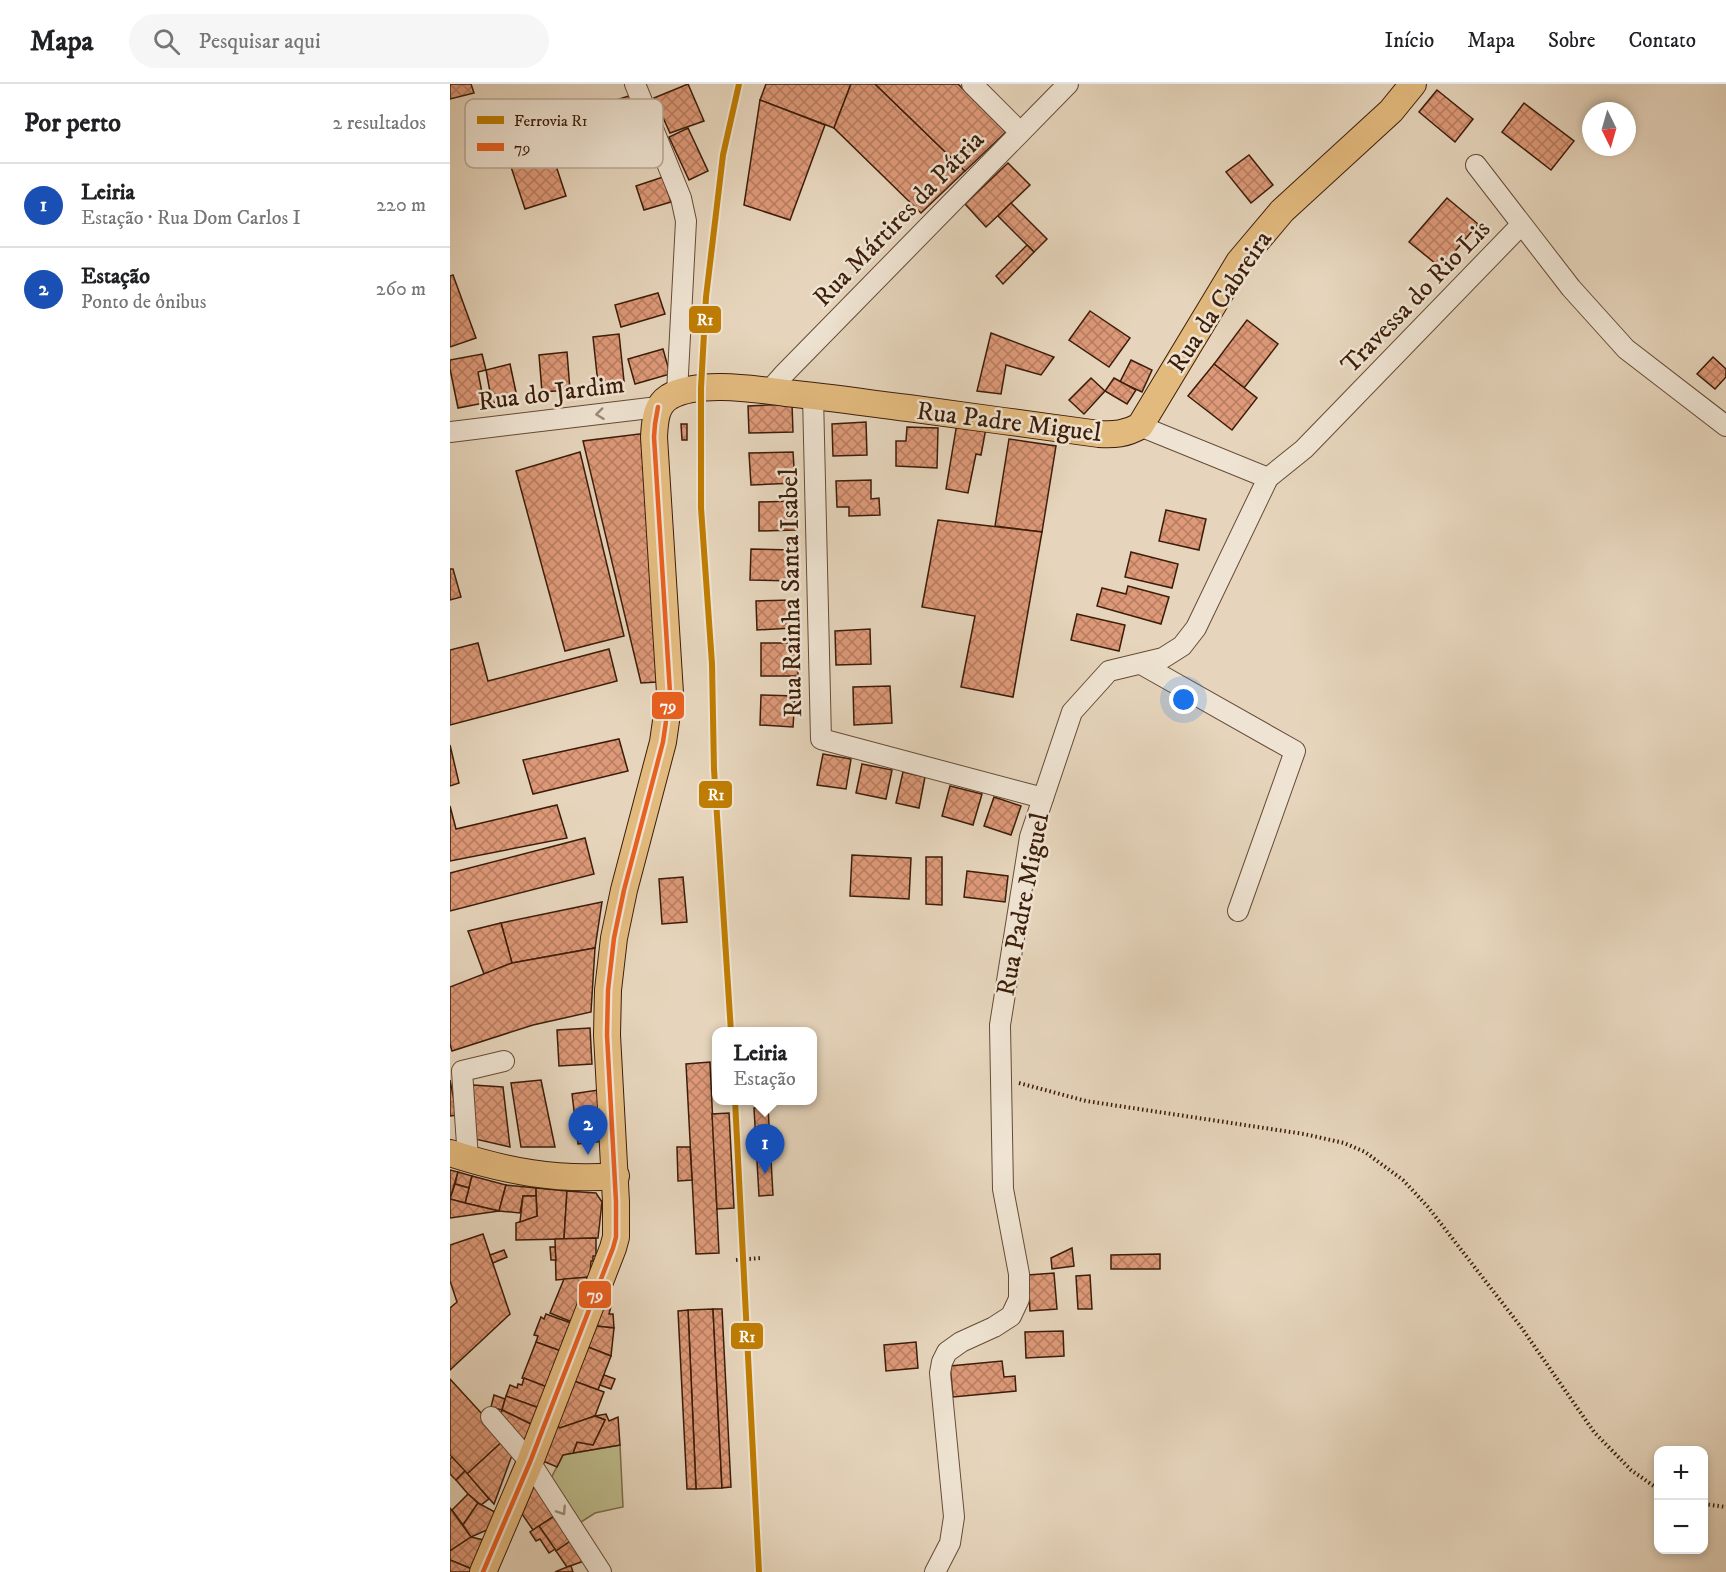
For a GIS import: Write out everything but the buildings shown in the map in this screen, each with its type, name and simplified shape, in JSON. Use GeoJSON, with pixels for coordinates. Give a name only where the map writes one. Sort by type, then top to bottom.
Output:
{"type":"FeatureCollection","features":[{"type":"Feature","properties":{"kind":"main road","name":"Rua da Cabreira"},"geometry":{"type":"LineString","coordinates":[[1140,426],[1239,262],[1282,211],[1391,111],[1413,84]]}},
{"type":"Feature","properties":{"kind":"main road","name":"Rua Padre Miguel"},"geometry":{"type":"LineString","coordinates":[[668,400],[701,388],[717,387],[813,396],[1099,434],[1122,434],[1140,426]]}},
{"type":"Feature","properties":{"kind":"main road"},"geometry":{"type":"LineString","coordinates":[[483,1572],[530,1462],[616,1237],[616,1176],[607,1002],[611,963],[624,890],[663,742],[670,693],[654,437],[655,424],[668,400]]}},
{"type":"Feature","properties":{"kind":"main road"},"geometry":{"type":"LineString","coordinates":[[459,1156],[532,1174],[588,1178],[616,1176]]}},
{"type":"Feature","properties":{"kind":"street"},"geometry":{"type":"LineString","coordinates":[[634,84],[640,99]]}},
{"type":"Feature","properties":{"kind":"street"},"geometry":{"type":"LineString","coordinates":[[972,84],[1020,132]]}},
{"type":"Feature","properties":{"kind":"street","name":"Rua Mártires da Pátria"},"geometry":{"type":"LineString","coordinates":[[769,391],[1068,84]]}},
{"type":"Feature","properties":{"kind":"street"},"geometry":{"type":"LineString","coordinates":[[663,154],[681,198],[686,221],[668,400]]}},
{"type":"Feature","properties":{"kind":"street"},"geometry":{"type":"LineString","coordinates":[[1476,165],[1521,225]]}},
{"type":"Feature","properties":{"kind":"street","name":"Travessa do Rio Lis"},"geometry":{"type":"LineString","coordinates":[[1268,478],[1304,449],[1521,225],[1571,288],[1626,349],[1726,426]]}},
{"type":"Feature","properties":{"kind":"street","name":"Rua Rainha Santa Isabel"},"geometry":{"type":"LineString","coordinates":[[813,396],[821,739],[1043,798]]}},
{"type":"Feature","properties":{"kind":"street","name":"Rua do Jardim"},"geometry":{"type":"LineString","coordinates":[[450,432],[668,400]]}},
{"type":"Feature","properties":{"kind":"street","name":"Rua Padre Miguel"},"geometry":{"type":"LineString","coordinates":[[935,1572],[950,1543],[954,1517],[940,1373],[942,1362],[947,1352],[961,1342],[994,1327],[1011,1316],[1019,1299],[1019,1274],[1004,1189],[1000,1025],[1029,837],[1072,712],[1109,671],[1163,658],[1182,646],[1196,628],[1268,478],[1140,426]]}},
{"type":"Feature","properties":{"kind":"street"},"geometry":{"type":"LineString","coordinates":[[1141,664],[1295,751],[1238,911]]}},
{"type":"Feature","properties":{"kind":"street"},"geometry":{"type":"LineString","coordinates":[[459,1156],[462,1071],[504,1061]]}},
{"type":"Feature","properties":{"kind":"street"},"geometry":{"type":"LineString","coordinates":[[491,1417],[530,1462],[601,1572]]}},
{"type":"Feature","properties":{"kind":"path"},"geometry":{"type":"LineString","coordinates":[[1001,1078],[1086,1101],[1304,1134],[1344,1143],[1365,1152],[1403,1180],[1428,1208],[1521,1327],[1594,1432],[1630,1470],[1654,1486]]}},
{"type":"Feature","properties":{"kind":"path"},"geometry":{"type":"LineString","coordinates":[[736,1260],[761,1258]]}},
{"type":"Feature","properties":{"kind":"path"},"geometry":{"type":"LineString","coordinates":[[1708,1504],[1726,1507]]}},
{"type":"Feature","properties":{"kind":"shaded area"},"geometry":{"type":"Polygon","coordinates":[[[620,1445],[623,1507],[595,1513],[578,1524],[549,1482],[563,1455],[620,1445]]]}},
{"type":"Feature","properties":{"kind":"rail line","name":"R1"},"geometry":{"type":"LineString","coordinates":[[731,1027],[714,769],[712,664],[701,508],[701,388],[706,297],[723,155],[739,84]]}},
{"type":"Feature","properties":{"kind":"rail line","name":"R1"},"geometry":{"type":"LineString","coordinates":[[735,1105],[759,1572]]}},
{"type":"Feature","properties":{"kind":"transit line","name":"79"},"geometry":{"type":"LineString","coordinates":[[483,1572],[530,1462],[616,1237],[607,1035],[608,990],[614,938],[624,890],[663,742],[670,693],[654,437],[658,407]]}},
{"type":"Feature","properties":{"kind":"place","name":"Estação"},"geometry":{"type":"Point","coordinates":[588,1155]}},
{"type":"Feature","properties":{"kind":"place","name":"Leiria"},"geometry":{"type":"Point","coordinates":[765,1174]}}]}
